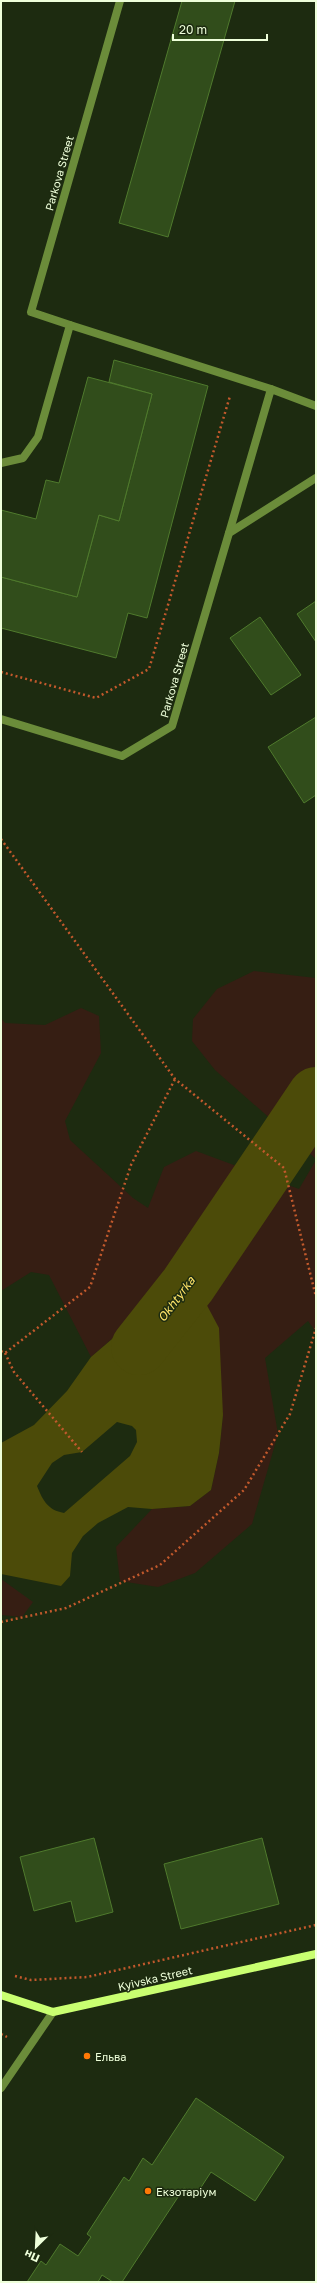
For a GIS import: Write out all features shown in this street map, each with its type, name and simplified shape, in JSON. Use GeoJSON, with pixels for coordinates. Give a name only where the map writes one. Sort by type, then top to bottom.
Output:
{"type":"FeatureCollection","features":[{"type":"Feature","properties":{"kind":"main road","name":"Kyivska Street"},"geometry":{"type":"LineString","coordinates":[[53,2012],[316,1954]]}},
{"type":"Feature","properties":{"kind":"main road"},"geometry":{"type":"LineString","coordinates":[[1,1995],[53,2012]]}},
{"type":"Feature","properties":{"kind":"street","name":"Parkova Street"},"geometry":{"type":"LineString","coordinates":[[120,1],[30,312],[271,389],[316,406]]}},
{"type":"Feature","properties":{"kind":"street"},"geometry":{"type":"LineString","coordinates":[[1,462],[22,458],[38,437],[70,325]]}},
{"type":"Feature","properties":{"kind":"street","name":"Parkova Street"},"geometry":{"type":"LineString","coordinates":[[1,719],[122,756],[172,726],[271,389]]}},
{"type":"Feature","properties":{"kind":"street"},"geometry":{"type":"LineString","coordinates":[[229,533],[316,478]]}},
{"type":"Feature","properties":{"kind":"street"},"geometry":{"type":"LineString","coordinates":[[1,2088],[53,2012]]}},
{"type":"Feature","properties":{"kind":"path"},"geometry":{"type":"LineString","coordinates":[[1,672],[96,698],[149,668],[235,378]]}},
{"type":"Feature","properties":{"kind":"path"},"geometry":{"type":"LineString","coordinates":[[1,839],[175,1079],[284,1168],[316,1297]]}},
{"type":"Feature","properties":{"kind":"path"},"geometry":{"type":"LineString","coordinates":[[5,1353],[90,1287],[131,1164],[175,1079]]}},
{"type":"Feature","properties":{"kind":"path"},"geometry":{"type":"LineString","coordinates":[[1,1622],[66,1608],[160,1565],[244,1490],[290,1414],[316,1328]]}},
{"type":"Feature","properties":{"kind":"path"},"geometry":{"type":"LineString","coordinates":[[1,1352],[5,1353]]}},
{"type":"Feature","properties":{"kind":"path"},"geometry":{"type":"LineString","coordinates":[[5,1353],[14,1372],[82,1452]]}},
{"type":"Feature","properties":{"kind":"path"},"geometry":{"type":"LineString","coordinates":[[9,1974],[31,1980],[87,1977],[316,1925]]}},
{"type":"Feature","properties":{"kind":"path"},"geometry":{"type":"LineString","coordinates":[[1,2034],[7,2037]]}},
{"type":"Feature","properties":{"kind":"shaded area"},"geometry":{"type":"Polygon","coordinates":[[[254,971],[316,978],[316,1159],[215,1070],[192,1041],[193,1019],[217,989],[254,971]]]}},
{"type":"Feature","properties":{"kind":"shaded area"},"geometry":{"type":"Polygon","coordinates":[[[81,1008],[99,1016],[101,1053],[65,1121],[70,1140],[133,1198],[148,1208],[164,1167],[196,1151],[299,1189],[316,1160],[316,1332],[308,1321],[265,1358],[278,1434],[252,1524],[195,1573],[158,1587],[120,1581],[116,1547],[152,1509],[190,1506],[211,1490],[219,1453],[223,1415],[167,1292],[91,1357],[49,1275],[31,1272],[1,1291],[1,1018],[5,1023],[45,1025],[81,1008]]]}},
{"type":"Feature","properties":{"kind":"shaded area"},"geometry":{"type":"Polygon","coordinates":[[[1,1579],[33,1602],[22,1617],[1,1615],[1,1579]]]}},
{"type":"Feature","properties":{"kind":"water"},"geometry":{"type":"Polygon","coordinates":[[[188,1285],[202,1296],[219,1328],[223,1415],[219,1453],[211,1490],[190,1506],[152,1509],[128,1507],[98,1523],[83,1536],[72,1553],[70,1576],[61,1586],[1,1574],[1,1443],[34,1425],[67,1391],[91,1357],[167,1292],[188,1285]],[[117,1422],[82,1452],[64,1455],[52,1463],[37,1486],[47,1504],[54,1510],[64,1513],[130,1456],[137,1442],[136,1430],[132,1426],[117,1422]]]}},
{"type":"Feature","properties":{"kind":"building"},"geometry":{"type":"Polygon","coordinates":[[[182,1],[235,1],[168,237],[119,223],[182,1]]]}},
{"type":"Feature","properties":{"kind":"building"},"geometry":{"type":"Polygon","coordinates":[[[114,360],[208,386],[147,618],[128,613],[116,658],[1,628],[1,577],[77,597],[99,515],[119,521],[152,394],[109,382],[114,360]]]}},
{"type":"Feature","properties":{"kind":"building"},"geometry":{"type":"Polygon","coordinates":[[[88,377],[152,394],[119,521],[99,515],[77,597],[1,577],[1,510],[36,519],[46,480],[59,483],[88,377]]]}},
{"type":"Feature","properties":{"kind":"building"},"geometry":{"type":"Polygon","coordinates":[[[316,601],[316,642],[297,614],[316,601]]]}},
{"type":"Feature","properties":{"kind":"building"},"geometry":{"type":"Polygon","coordinates":[[[260,617],[301,675],[271,695],[230,638],[260,617]]]}},
{"type":"Feature","properties":{"kind":"building"},"geometry":{"type":"Polygon","coordinates":[[[316,717],[316,795],[304,803],[268,747],[316,717]]]}},
{"type":"Feature","properties":{"kind":"building"},"geometry":{"type":"Polygon","coordinates":[[[94,1838],[113,1912],[76,1922],[71,1901],[34,1911],[20,1857],[94,1838]]]}},
{"type":"Feature","properties":{"kind":"building"},"geometry":{"type":"Polygon","coordinates":[[[262,1838],[279,1904],[181,1929],[164,1864],[262,1838]]]}},
{"type":"Feature","properties":{"kind":"building","name":"Екзотаріум"},"geometry":{"type":"Polygon","coordinates":[[[196,2098],[284,2157],[255,2201],[211,2172],[196,2195],[184,2188],[122,2282],[113,2282],[102,2275],[98,2282],[27,2282],[41,2261],[46,2265],[60,2244],[78,2256],[91,2237],[87,2234],[124,2177],[129,2181],[143,2158],[152,2165],[196,2098]]]}},
{"type":"Feature","properties":{"kind":"waterway","name":"Okhtyrka"},"geometry":{"type":"LineString","coordinates":[[139,1347],[188,1285],[316,1095]]}},
{"type":"Feature","properties":{"kind":"place","name":"Ельва"},"geometry":{"type":"Point","coordinates":[87,2056]}},
{"type":"Feature","properties":{"kind":"place","name":"Екзотаріум"},"geometry":{"type":"Point","coordinates":[148,2191]}}]}
